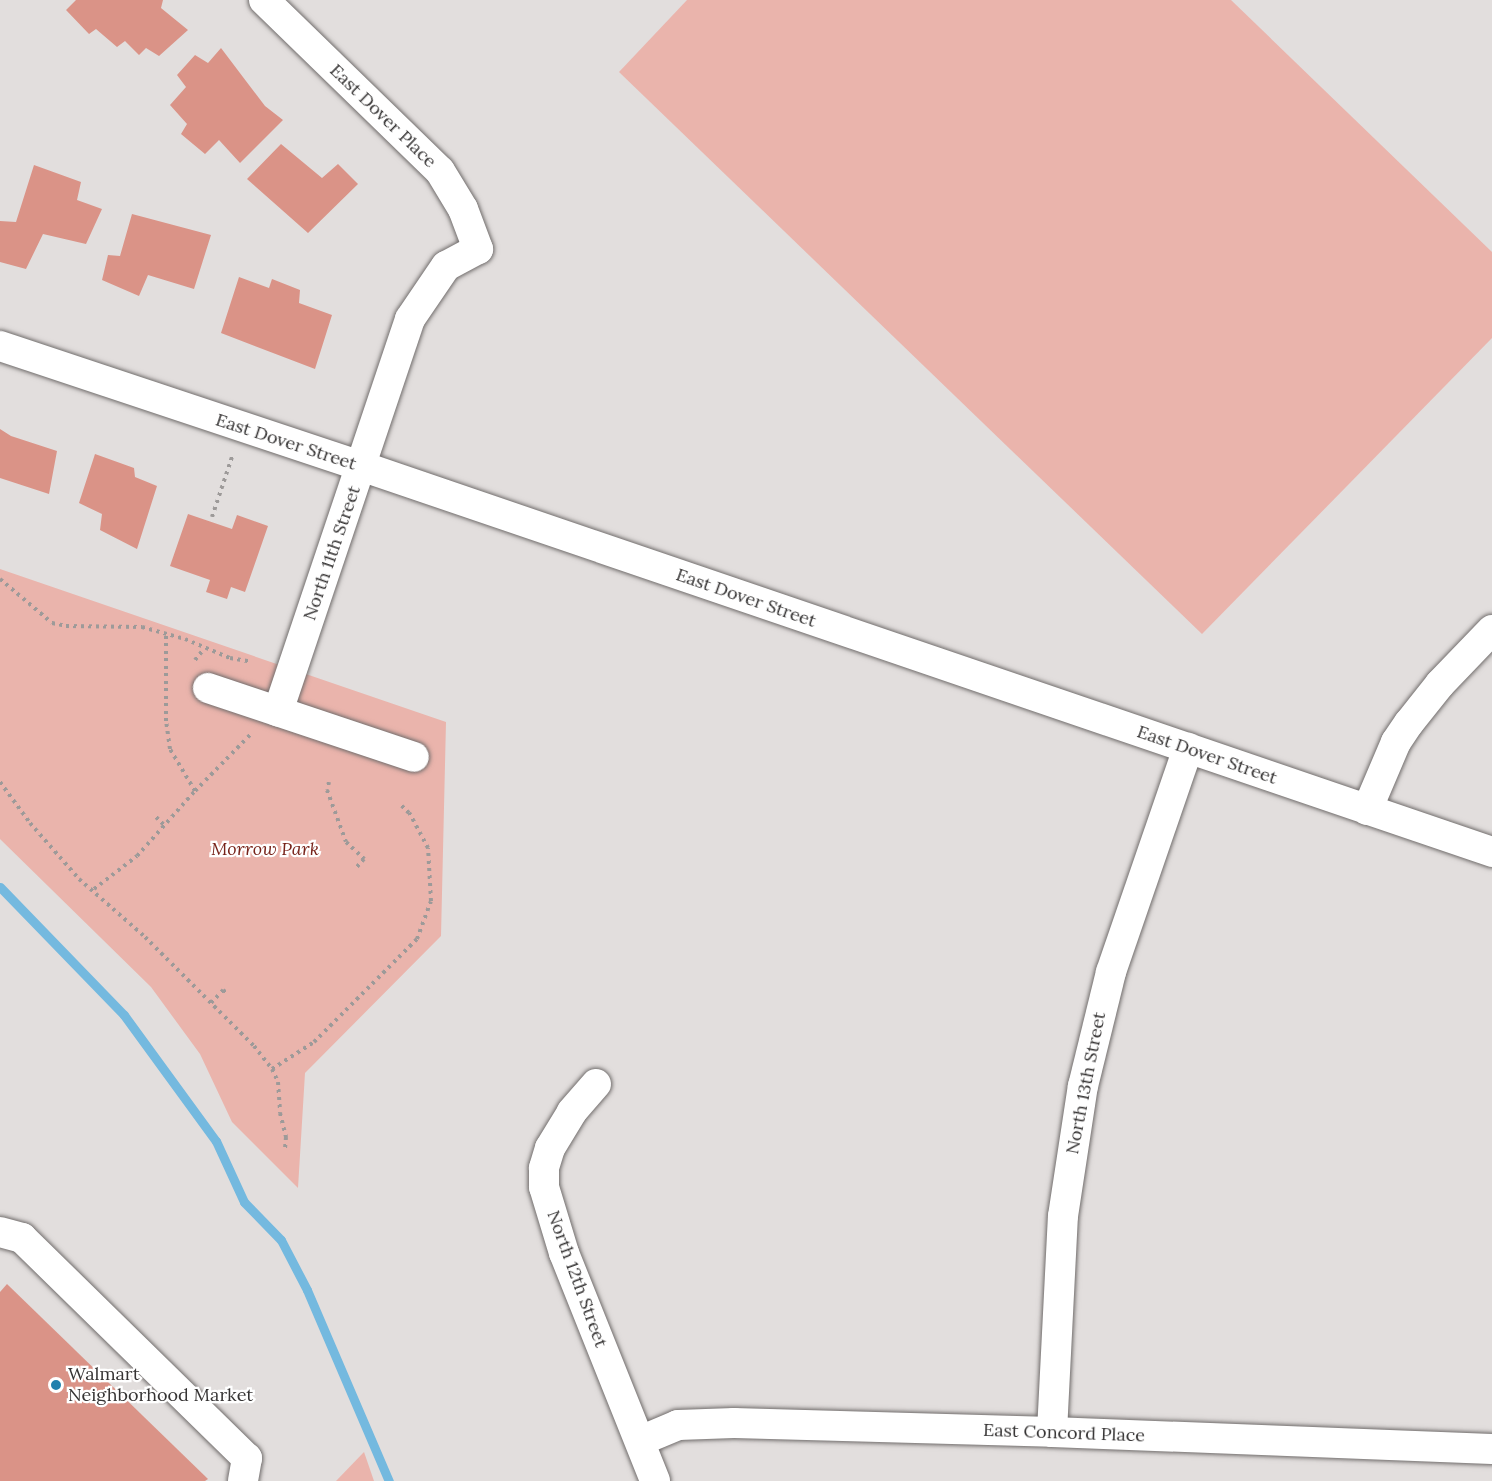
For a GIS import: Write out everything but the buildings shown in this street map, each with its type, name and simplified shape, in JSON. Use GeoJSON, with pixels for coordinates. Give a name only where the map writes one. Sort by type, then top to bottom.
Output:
{"type":"FeatureCollection","features":[{"type":"Feature","properties":{"kind":"street","name":"East Dover Place"},"geometry":{"type":"LineString","coordinates":[[264,0],[440,171],[463,209],[478,249]]}},
{"type":"Feature","properties":{"kind":"street","name":"North 11th Street"},"geometry":{"type":"LineString","coordinates":[[278,711],[410,319],[446,266],[478,249]]}},
{"type":"Feature","properties":{"kind":"street","name":"East Dover Street"},"geometry":{"type":"LineString","coordinates":[[0,346],[361,466],[1492,852]]}},
{"type":"Feature","properties":{"kind":"street"},"geometry":{"type":"LineString","coordinates":[[1367,810],[1392,751],[1408,723],[1440,684],[1492,630]]}},
{"type":"Feature","properties":{"kind":"street"},"geometry":{"type":"LineString","coordinates":[[208,688],[414,757]]}},
{"type":"Feature","properties":{"kind":"street","name":"North 13th Street"},"geometry":{"type":"LineString","coordinates":[[1052,1432],[1064,1216],[1083,1086],[1111,972],[1188,748]]}},
{"type":"Feature","properties":{"kind":"street","name":"North 12th Street"},"geometry":{"type":"LineString","coordinates":[[596,1084],[572,1112],[550,1148],[544,1168],[544,1187],[564,1253],[655,1481]]}},
{"type":"Feature","properties":{"kind":"street"},"geometry":{"type":"LineString","coordinates":[[0,1232],[22,1238],[247,1458],[243,1481]]}},
{"type":"Feature","properties":{"kind":"street","name":"East Concord Place"},"geometry":{"type":"LineString","coordinates":[[640,1441],[678,1425],[699,1423],[1052,1432],[1492,1449]]}},
{"type":"Feature","properties":{"kind":"path"},"geometry":{"type":"LineString","coordinates":[[212,517],[242,428]]}},
{"type":"Feature","properties":{"kind":"path"},"geometry":{"type":"LineString","coordinates":[[0,579],[52,623],[66,626],[142,627],[166,633],[230,658],[252,662]]}},
{"type":"Feature","properties":{"kind":"path"},"geometry":{"type":"LineString","coordinates":[[166,633],[166,721],[170,749],[195,791]]}},
{"type":"Feature","properties":{"kind":"path"},"geometry":{"type":"LineString","coordinates":[[94,889],[137,856],[244,739],[278,711]]}},
{"type":"Feature","properties":{"kind":"path"},"geometry":{"type":"LineString","coordinates":[[0,782],[30,823],[66,864],[211,1003],[254,1046],[272,1069],[278,1082],[280,1113],[286,1137],[285,1149]]}},
{"type":"Feature","properties":{"kind":"path"},"geometry":{"type":"LineString","coordinates":[[329,782],[327,790],[346,842],[364,859],[356,868]]}},
{"type":"Feature","properties":{"kind":"path"},"geometry":{"type":"LineString","coordinates":[[272,1069],[314,1042],[417,939],[431,901],[428,848],[410,813],[400,804]]}},
{"type":"Feature","properties":{"kind":"path"},"geometry":{"type":"LineString","coordinates":[[156,817],[165,826]]}},
{"type":"Feature","properties":{"kind":"path"},"geometry":{"type":"LineString","coordinates":[[211,1003],[223,990],[228,994]]}},
{"type":"Feature","properties":{"kind":"green space"},"geometry":{"type":"Polygon","coordinates":[[[687,0],[1231,0],[1492,252],[1492,338],[1202,634],[619,72],[687,0]]]}},
{"type":"Feature","properties":{"kind":"green space","name":"Morrow Park"},"geometry":{"type":"Polygon","coordinates":[[[0,569],[446,722],[441,936],[305,1073],[298,1188],[232,1122],[200,1054],[151,987],[0,839],[0,569]]]}},
{"type":"Feature","properties":{"kind":"green space"},"geometry":{"type":"Polygon","coordinates":[[[364,1452],[374,1481],[336,1481],[364,1452]]]}},
{"type":"Feature","properties":{"kind":"waterway"},"geometry":{"type":"LineString","coordinates":[[0,887],[124,1015],[216,1141],[244,1202],[281,1240],[307,1290],[389,1481]]}},
{"type":"Feature","properties":{"kind":"place","name":"Walmart Neighborhood Market"},"geometry":{"type":"Point","coordinates":[56,1385]}}]}
